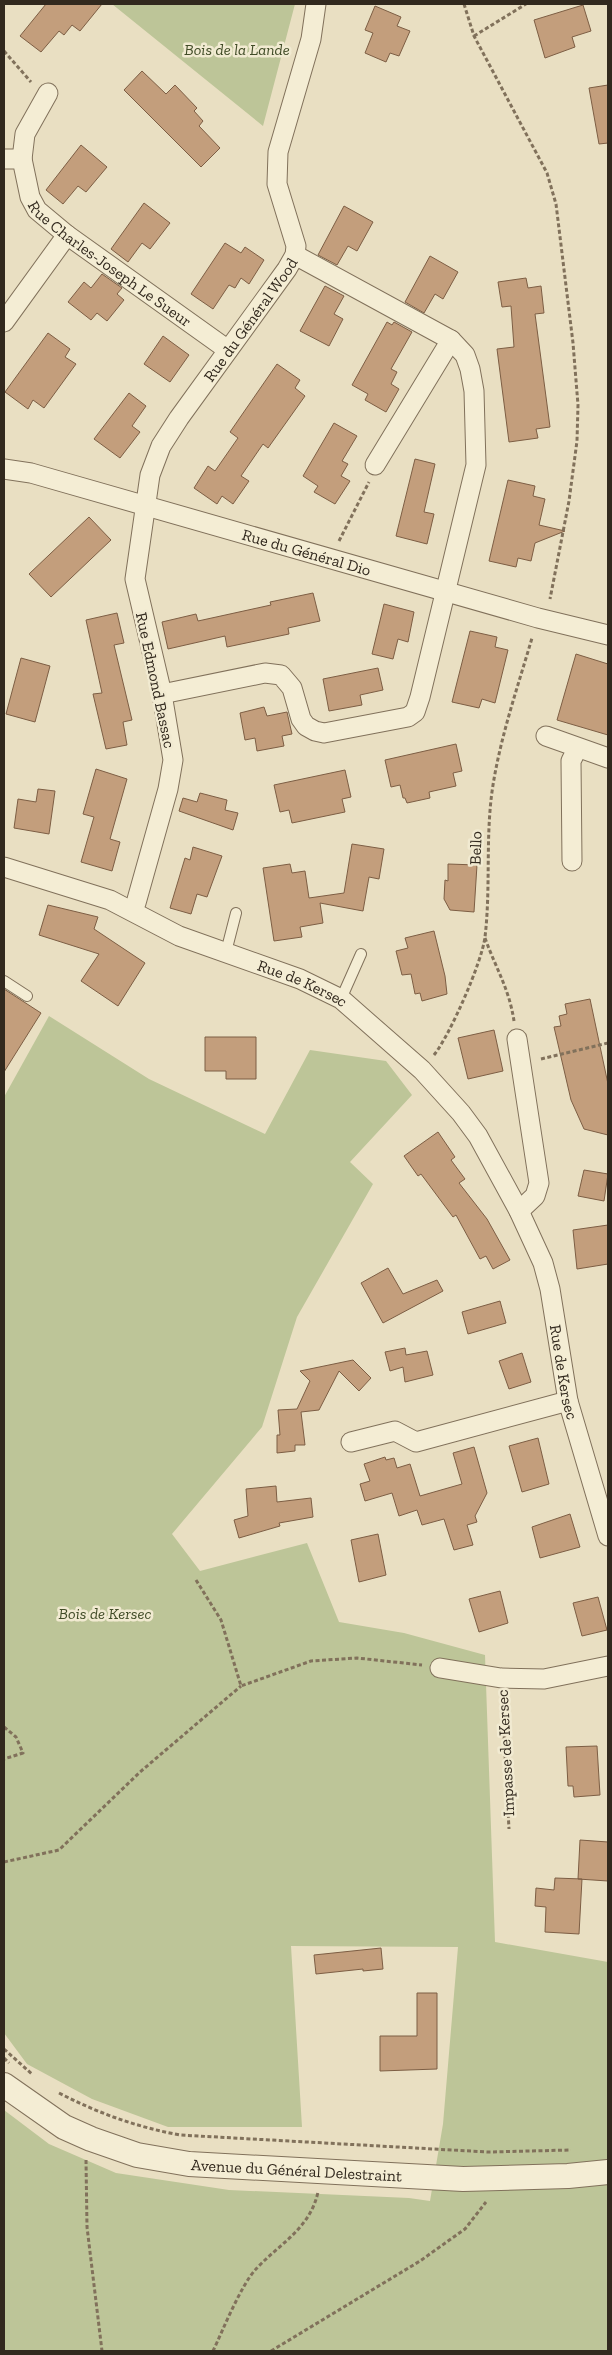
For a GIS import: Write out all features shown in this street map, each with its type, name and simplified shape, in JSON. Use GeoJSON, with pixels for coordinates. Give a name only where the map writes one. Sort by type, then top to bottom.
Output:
{"type":"FeatureCollection","features":[{"type":"Feature","properties":{"kind":"street","name":"Rue du Général Wood"},"geometry":{"type":"LineString","coordinates":[[146,505],[150,475],[161,446],[295,255],[294,235],[277,184],[277,162],[311,39],[316,4]]}},
{"type":"Feature","properties":{"kind":"street","name":"Rue Charles-Joseph Le Sueur"},"geometry":{"type":"LineString","coordinates":[[46,95],[13,159],[37,210],[67,235],[228,350]]}},
{"type":"Feature","properties":{"kind":"street"},"geometry":{"type":"LineString","coordinates":[[4,322],[67,235]]}},
{"type":"Feature","properties":{"kind":"street"},"geometry":{"type":"LineString","coordinates":[[162,694],[274,674],[281,675],[292,688],[300,719],[306,726],[324,733],[408,717],[415,712],[420,698],[476,465],[474,392],[470,369],[465,356],[451,340],[295,255]]}},
{"type":"Feature","properties":{"kind":"street"},"geometry":{"type":"LineString","coordinates":[[375,465],[451,340]]}},
{"type":"Feature","properties":{"kind":"street","name":"Rue du Général Dio"},"geometry":{"type":"LineString","coordinates":[[4,469],[31,473],[542,619],[608,635]]}},
{"type":"Feature","properties":{"kind":"street","name":"Rue Edmond Bassac"},"geometry":{"type":"LineString","coordinates":[[132,910],[136,903],[172,771],[172,739],[135,579],[146,505]]}},
{"type":"Feature","properties":{"kind":"street"},"geometry":{"type":"LineString","coordinates":[[546,736],[577,749],[608,758]]}},
{"type":"Feature","properties":{"kind":"street"},"geometry":{"type":"LineString","coordinates":[[572,861],[571,761],[577,749]]}},
{"type":"Feature","properties":{"kind":"street","name":"Rue de Kersec"},"geometry":{"type":"LineString","coordinates":[[4,867],[110,900],[132,910],[164,930],[300,979],[341,999],[422,1070],[461,1113],[478,1136],[519,1211],[547,1276],[568,1401],[608,1536]]}},
{"type":"Feature","properties":{"kind":"street"},"geometry":{"type":"LineString","coordinates":[[517,1039],[539,1183],[534,1196],[519,1211]]}},
{"type":"Feature","properties":{"kind":"street"},"geometry":{"type":"LineString","coordinates":[[351,1442],[395,1431],[416,1442],[568,1401]]}},
{"type":"Feature","properties":{"kind":"street","name":"Impasse de Kersec"},"geometry":{"type":"LineString","coordinates":[[440,1668],[501,1678],[544,1679],[608,1666]]}},
{"type":"Feature","properties":{"kind":"street","name":"Avenue du Général Delestraint"},"geometry":{"type":"LineString","coordinates":[[7,2075],[64,2127],[136,2155],[189,2164],[463,2179],[568,2176],[608,2172]]}},
{"type":"Feature","properties":{"kind":"lane"},"geometry":{"type":"LineString","coordinates":[[226,952],[236,913]]}},
{"type":"Feature","properties":{"kind":"lane"},"geometry":{"type":"LineString","coordinates":[[341,999],[361,954]]}},
{"type":"Feature","properties":{"kind":"lane"},"geometry":{"type":"LineString","coordinates":[[4,981],[26,996]]}},
{"type":"Feature","properties":{"kind":"path","name":"Bello"},"geometry":{"type":"LineString","coordinates":[[422,1070],[438,1050],[462,1004],[485,938],[488,821],[493,784],[503,737],[542,619],[569,501],[577,441],[578,405],[572,334],[553,191],[530,141],[474,36],[464,4]]}},
{"type":"Feature","properties":{"kind":"path"},"geometry":{"type":"LineString","coordinates":[[474,36],[526,4]]}},
{"type":"Feature","properties":{"kind":"path"},"geometry":{"type":"LineString","coordinates":[[4,51],[46,95]]}},
{"type":"Feature","properties":{"kind":"path"},"geometry":{"type":"LineString","coordinates":[[331,558],[373,474],[375,465]]}},
{"type":"Feature","properties":{"kind":"path"},"geometry":{"type":"LineString","coordinates":[[485,938],[510,997],[517,1039]]}},
{"type":"Feature","properties":{"kind":"path"},"geometry":{"type":"LineString","coordinates":[[521,1064],[608,1042]]}},
{"type":"Feature","properties":{"kind":"path"},"geometry":{"type":"LineString","coordinates":[[196,1580],[221,1620],[241,1686]]}},
{"type":"Feature","properties":{"kind":"path"},"geometry":{"type":"LineString","coordinates":[[4,1862],[59,1850],[140,1772],[241,1686],[311,1661],[358,1658],[440,1668]]}},
{"type":"Feature","properties":{"kind":"path","name":"Impasse de Kersec"},"geometry":{"type":"LineString","coordinates":[[501,1678],[509,1829]]}},
{"type":"Feature","properties":{"kind":"path"},"geometry":{"type":"LineString","coordinates":[[4,1727],[16,1737],[23,1753],[4,1759]]}},
{"type":"Feature","properties":{"kind":"path"},"geometry":{"type":"LineString","coordinates":[[4,2048],[38,2078]]}},
{"type":"Feature","properties":{"kind":"path"},"geometry":{"type":"LineString","coordinates":[[4,2058],[7,2075]]}},
{"type":"Feature","properties":{"kind":"path"},"geometry":{"type":"LineString","coordinates":[[57,2092],[112,2118],[143,2129],[180,2135],[488,2152],[577,2150]]}},
{"type":"Feature","properties":{"kind":"path"},"geometry":{"type":"LineString","coordinates":[[440,2155],[524,2157]]}},
{"type":"Feature","properties":{"kind":"path"},"geometry":{"type":"LineString","coordinates":[[86,2157],[87,2227],[102,2351]]}},
{"type":"Feature","properties":{"kind":"path"},"geometry":{"type":"LineString","coordinates":[[271,2351],[420,2261],[465,2228],[481,2210],[494,2178]]}},
{"type":"Feature","properties":{"kind":"path"},"geometry":{"type":"LineString","coordinates":[[213,2351],[255,2270],[296,2233],[308,2218],[316,2203],[319,2184]]}},
{"type":"Feature","properties":{"kind":"green space","name":"Bois de la Lande"},"geometry":{"type":"Polygon","coordinates":[[[112,4],[295,4],[263,126],[112,4]]]}},
{"type":"Feature","properties":{"kind":"green space","name":"Bois de Kersec"},"geometry":{"type":"Polygon","coordinates":[[[49,1016],[149,1079],[265,1134],[310,1050],[386,1061],[412,1095],[350,1162],[373,1184],[297,1317],[262,1427],[172,1534],[200,1571],[307,1543],[339,1622],[404,1633],[485,1655],[495,1942],[608,1962],[608,2351],[4,2351],[4,2110],[49,2144],[116,2173],[229,2190],[409,2198],[430,2201],[443,2124],[458,1947],[291,1946],[302,2127],[168,2127],[92,2099],[27,2064],[4,2033],[4,1097],[49,1016]]]}},
{"type":"Feature","properties":{"kind":"building"},"geometry":{"type":"Polygon","coordinates":[[[46,4],[102,4],[80,31],[72,25],[64,35],[59,31],[41,52],[20,36],[46,4]]]}},
{"type":"Feature","properties":{"kind":"building"},"geometry":{"type":"Polygon","coordinates":[[[583,5],[591,31],[572,37],[575,47],[545,58],[534,20],[583,5]]]}},
{"type":"Feature","properties":{"kind":"building"},"geometry":{"type":"Polygon","coordinates":[[[375,6],[401,17],[397,26],[410,31],[399,56],[390,53],[386,62],[365,53],[373,33],[365,30],[375,6]]]}},
{"type":"Feature","properties":{"kind":"building"},"geometry":{"type":"Polygon","coordinates":[[[142,71],[166,94],[175,85],[197,108],[194,111],[203,121],[199,126],[220,148],[201,167],[124,90],[142,71]]]}},
{"type":"Feature","properties":{"kind":"building"},"geometry":{"type":"Polygon","coordinates":[[[608,85],[608,143],[599,144],[589,88],[608,85]]]}},
{"type":"Feature","properties":{"kind":"building"},"geometry":{"type":"Polygon","coordinates":[[[81,145],[107,167],[86,192],[78,186],[63,204],[46,190],[81,145]]]}},
{"type":"Feature","properties":{"kind":"building"},"geometry":{"type":"Polygon","coordinates":[[[144,203],[170,223],[150,249],[142,243],[128,262],[111,249],[144,203]]]}},
{"type":"Feature","properties":{"kind":"building"},"geometry":{"type":"Polygon","coordinates":[[[344,206],[373,222],[357,251],[348,246],[337,265],[318,255],[344,206]]]}},
{"type":"Feature","properties":{"kind":"building"},"geometry":{"type":"Polygon","coordinates":[[[225,243],[241,253],[245,247],[264,260],[249,284],[241,278],[235,288],[229,285],[213,309],[191,294],[225,243]]]}},
{"type":"Feature","properties":{"kind":"building"},"geometry":{"type":"Polygon","coordinates":[[[430,256],[458,272],[443,299],[435,294],[424,313],[405,302],[430,256]]]}},
{"type":"Feature","properties":{"kind":"building"},"geometry":{"type":"Polygon","coordinates":[[[102,274],[122,288],[117,294],[124,300],[107,321],[97,313],[91,320],[68,302],[84,282],[91,288],[102,274]]]}},
{"type":"Feature","properties":{"kind":"building"},"geometry":{"type":"Polygon","coordinates":[[[526,278],[528,288],[541,286],[544,313],[535,314],[550,427],[536,429],[538,438],[509,442],[497,349],[514,347],[511,306],[502,307],[498,282],[526,278]]]}},
{"type":"Feature","properties":{"kind":"building"},"geometry":{"type":"Polygon","coordinates":[[[325,286],[344,296],[334,314],[343,319],[329,346],[300,331],[325,286]]]}},
{"type":"Feature","properties":{"kind":"building"},"geometry":{"type":"Polygon","coordinates":[[[387,322],[392,325],[394,322],[412,332],[391,369],[397,372],[391,384],[399,389],[386,412],[365,400],[368,394],[352,385],[387,322]]]}},
{"type":"Feature","properties":{"kind":"building"},"geometry":{"type":"Polygon","coordinates":[[[48,333],[70,349],[65,357],[76,364],[44,408],[33,400],[28,409],[5,392],[48,333]]]}},
{"type":"Feature","properties":{"kind":"building"},"geometry":{"type":"Polygon","coordinates":[[[163,336],[189,355],[170,382],[144,364],[163,336]]]}},
{"type":"Feature","properties":{"kind":"building"},"geometry":{"type":"Polygon","coordinates":[[[277,364],[300,380],[295,388],[305,396],[268,448],[263,444],[241,476],[249,481],[233,504],[222,496],[217,504],[194,488],[208,466],[215,471],[238,438],[230,432],[277,364]]]}},
{"type":"Feature","properties":{"kind":"building"},"geometry":{"type":"Polygon","coordinates":[[[129,393],[146,406],[132,426],[140,432],[120,458],[94,439],[129,393]]]}},
{"type":"Feature","properties":{"kind":"building"},"geometry":{"type":"Polygon","coordinates":[[[334,423],[357,436],[342,461],[348,464],[341,476],[350,481],[335,504],[314,492],[318,486],[303,476],[334,423]]]}},
{"type":"Feature","properties":{"kind":"building"},"geometry":{"type":"Polygon","coordinates":[[[415,459],[435,464],[424,512],[434,514],[427,544],[396,536],[415,459]]]}},
{"type":"Feature","properties":{"kind":"building"},"geometry":{"type":"Polygon","coordinates":[[[508,480],[535,486],[533,496],[545,499],[539,525],[565,531],[535,543],[531,561],[518,558],[516,567],[489,561],[508,480]]]}},
{"type":"Feature","properties":{"kind":"building"},"geometry":{"type":"Polygon","coordinates":[[[89,517],[111,540],[51,597],[29,574],[89,517]]]}},
{"type":"Feature","properties":{"kind":"building"},"geometry":{"type":"Polygon","coordinates":[[[313,593],[320,621],[288,628],[289,634],[227,647],[225,636],[168,649],[162,622],[196,614],[198,621],[271,605],[270,602],[313,593]]]}},
{"type":"Feature","properties":{"kind":"building"},"geometry":{"type":"Polygon","coordinates":[[[384,604],[414,612],[408,642],[398,639],[393,659],[372,654],[384,604]]]}},
{"type":"Feature","properties":{"kind":"building"},"geometry":{"type":"Polygon","coordinates":[[[117,613],[124,643],[114,645],[132,720],[123,722],[127,745],[106,749],[93,694],[102,693],[86,620],[117,613]]]}},
{"type":"Feature","properties":{"kind":"building"},"geometry":{"type":"Polygon","coordinates":[[[470,631],[497,637],[495,647],[508,650],[495,703],[482,699],[479,708],[452,702],[470,631]]]}},
{"type":"Feature","properties":{"kind":"building"},"geometry":{"type":"Polygon","coordinates":[[[576,654],[608,664],[608,735],[557,720],[576,654]]]}},
{"type":"Feature","properties":{"kind":"building"},"geometry":{"type":"Polygon","coordinates":[[[21,658],[50,666],[35,722],[6,714],[21,658]]]}},
{"type":"Feature","properties":{"kind":"building"},"geometry":{"type":"Polygon","coordinates":[[[378,668],[383,690],[360,695],[362,705],[329,711],[323,679],[378,668]]]}},
{"type":"Feature","properties":{"kind":"building"},"geometry":{"type":"Polygon","coordinates":[[[264,707],[267,716],[287,712],[292,734],[282,736],[284,746],[257,751],[255,738],[245,740],[240,713],[264,707]]]}},
{"type":"Feature","properties":{"kind":"building"},"geometry":{"type":"Polygon","coordinates":[[[456,744],[462,771],[453,773],[456,786],[429,792],[430,798],[407,803],[405,798],[403,798],[400,785],[391,787],[385,760],[456,744]]]}},
{"type":"Feature","properties":{"kind":"building"},"geometry":{"type":"Polygon","coordinates":[[[96,769],[127,779],[110,839],[120,842],[112,871],[81,862],[94,817],[83,814],[96,769]]]}},
{"type":"Feature","properties":{"kind":"building"},"geometry":{"type":"Polygon","coordinates":[[[345,770],[351,797],[342,799],[345,812],[292,823],[289,810],[280,812],[274,785],[345,770]]]}},
{"type":"Feature","properties":{"kind":"building"},"geometry":{"type":"Polygon","coordinates":[[[38,789],[55,791],[49,834],[14,828],[18,799],[36,802],[38,789]]]}},
{"type":"Feature","properties":{"kind":"building"},"geometry":{"type":"Polygon","coordinates":[[[200,793],[227,800],[225,810],[238,813],[233,830],[179,811],[183,798],[197,802],[200,793]]]}},
{"type":"Feature","properties":{"kind":"building"},"geometry":{"type":"Polygon","coordinates":[[[352,844],[384,849],[379,879],[369,877],[363,911],[320,903],[323,923],[300,927],[302,937],[274,941],[263,868],[290,864],[292,873],[305,871],[309,898],[344,893],[352,844]]]}},
{"type":"Feature","properties":{"kind":"building"},"geometry":{"type":"Polygon","coordinates":[[[193,847],[222,856],[207,897],[197,894],[191,914],[170,908],[185,858],[190,860],[193,847]]]}},
{"type":"Feature","properties":{"kind":"building"},"geometry":{"type":"Polygon","coordinates":[[[448,864],[477,865],[474,912],[450,910],[444,899],[445,880],[448,881],[448,864]]]}},
{"type":"Feature","properties":{"kind":"building"},"geometry":{"type":"Polygon","coordinates":[[[48,905],[98,917],[94,929],[145,963],[118,1006],[81,981],[99,954],[39,935],[48,905]]]}},
{"type":"Feature","properties":{"kind":"building"},"geometry":{"type":"Polygon","coordinates":[[[434,931],[445,976],[447,994],[422,1001],[420,993],[415,994],[411,974],[402,975],[396,951],[408,948],[405,938],[434,931]]]}},
{"type":"Feature","properties":{"kind":"building"},"geometry":{"type":"Polygon","coordinates":[[[4,989],[41,1013],[4,1072],[4,989]]]}},
{"type":"Feature","properties":{"kind":"building"},"geometry":{"type":"Polygon","coordinates":[[[590,999],[608,1084],[608,1135],[584,1129],[571,1100],[554,1027],[561,1026],[559,1016],[567,1014],[565,1004],[590,999]]]}},
{"type":"Feature","properties":{"kind":"building"},"geometry":{"type":"Polygon","coordinates":[[[494,1030],[503,1071],[468,1079],[458,1038],[494,1030]]]}},
{"type":"Feature","properties":{"kind":"building"},"geometry":{"type":"Polygon","coordinates":[[[205,1037],[256,1037],[256,1079],[226,1079],[226,1071],[205,1071],[205,1037]]]}},
{"type":"Feature","properties":{"kind":"building"},"geometry":{"type":"Polygon","coordinates":[[[438,1132],[455,1157],[451,1160],[465,1179],[459,1183],[487,1219],[510,1260],[493,1269],[486,1256],[480,1259],[456,1215],[453,1217],[421,1174],[418,1176],[404,1156],[438,1132]]]}},
{"type":"Feature","properties":{"kind":"building"},"geometry":{"type":"Polygon","coordinates":[[[584,1170],[608,1174],[604,1201],[578,1196],[584,1170]]]}},
{"type":"Feature","properties":{"kind":"building"},"geometry":{"type":"Polygon","coordinates":[[[608,1225],[608,1264],[577,1269],[573,1230],[608,1225]]]}},
{"type":"Feature","properties":{"kind":"building"},"geometry":{"type":"Polygon","coordinates":[[[388,1268],[403,1294],[437,1280],[443,1291],[383,1323],[361,1283],[388,1268]]]}},
{"type":"Feature","properties":{"kind":"building"},"geometry":{"type":"Polygon","coordinates":[[[500,1301],[506,1323],[468,1334],[462,1312],[500,1301]]]}},
{"type":"Feature","properties":{"kind":"building"},"geometry":{"type":"Polygon","coordinates":[[[405,1348],[406,1355],[427,1351],[433,1375],[405,1382],[403,1367],[390,1371],[385,1352],[405,1348]]]}},
{"type":"Feature","properties":{"kind":"building"},"geometry":{"type":"Polygon","coordinates":[[[522,1353],[531,1382],[509,1389],[499,1361],[522,1353]]]}},
{"type":"Feature","properties":{"kind":"building"},"geometry":{"type":"Polygon","coordinates":[[[353,1360],[371,1378],[359,1391],[339,1371],[319,1410],[301,1412],[305,1445],[295,1445],[295,1451],[277,1453],[277,1435],[280,1435],[278,1410],[297,1409],[310,1381],[300,1371],[353,1360]]]}},
{"type":"Feature","properties":{"kind":"building"},"geometry":{"type":"Polygon","coordinates":[[[538,1438],[549,1484],[522,1492],[509,1446],[538,1438]]]}},
{"type":"Feature","properties":{"kind":"building"},"geometry":{"type":"Polygon","coordinates":[[[474,1447],[487,1493],[475,1516],[477,1522],[467,1525],[473,1545],[454,1550],[444,1519],[422,1525],[417,1510],[399,1516],[392,1493],[365,1501],[360,1484],[370,1481],[364,1464],[385,1457],[386,1460],[394,1458],[397,1468],[410,1464],[420,1496],[462,1484],[453,1453],[474,1447]]]}},
{"type":"Feature","properties":{"kind":"building"},"geometry":{"type":"Polygon","coordinates":[[[276,1486],[277,1502],[311,1498],[313,1517],[279,1523],[280,1526],[239,1538],[234,1520],[248,1516],[246,1489],[276,1486]]]}},
{"type":"Feature","properties":{"kind":"building"},"geometry":{"type":"Polygon","coordinates":[[[570,1514],[580,1547],[540,1558],[532,1527],[570,1514]]]}},
{"type":"Feature","properties":{"kind":"building"},"geometry":{"type":"Polygon","coordinates":[[[378,1534],[386,1575],[359,1582],[351,1540],[378,1534]]]}},
{"type":"Feature","properties":{"kind":"building"},"geometry":{"type":"Polygon","coordinates":[[[500,1591],[508,1623],[479,1632],[469,1599],[500,1591]]]}},
{"type":"Feature","properties":{"kind":"building"},"geometry":{"type":"Polygon","coordinates":[[[598,1597],[607,1630],[582,1636],[573,1603],[598,1597]]]}},
{"type":"Feature","properties":{"kind":"building"},"geometry":{"type":"Polygon","coordinates":[[[597,1746],[600,1795],[574,1797],[573,1786],[568,1786],[566,1747],[597,1746]]]}},
{"type":"Feature","properties":{"kind":"building"},"geometry":{"type":"Polygon","coordinates":[[[580,1840],[608,1842],[608,1881],[578,1879],[580,1840]]]}},
{"type":"Feature","properties":{"kind":"building"},"geometry":{"type":"Polygon","coordinates":[[[555,1878],[582,1879],[579,1934],[545,1932],[546,1907],[535,1906],[536,1888],[554,1890],[555,1878]]]}},
{"type":"Feature","properties":{"kind":"building"},"geometry":{"type":"Polygon","coordinates":[[[381,1948],[383,1969],[316,1974],[314,1955],[381,1948]]]}},
{"type":"Feature","properties":{"kind":"building"},"geometry":{"type":"Polygon","coordinates":[[[417,1993],[437,1993],[437,2069],[380,2071],[380,2036],[417,2036],[417,1993]]]}}]}
